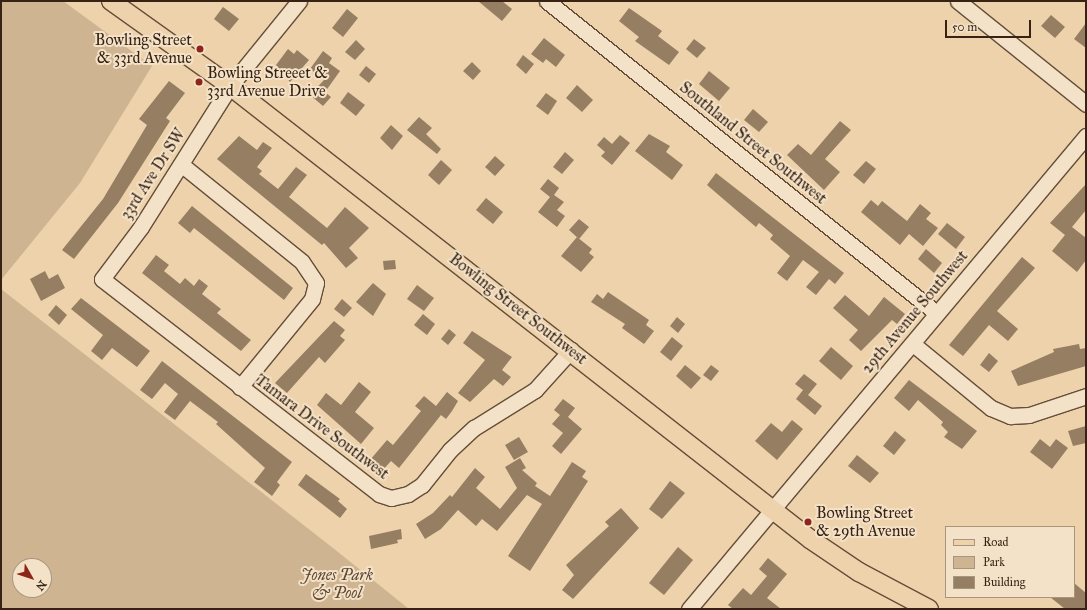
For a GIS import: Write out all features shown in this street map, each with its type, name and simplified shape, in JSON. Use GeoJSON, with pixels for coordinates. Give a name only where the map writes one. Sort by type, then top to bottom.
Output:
{"type":"FeatureCollection","features":[{"type":"Feature","properties":{"kind":"main road","name":"Bowling Street Southwest"},"geometry":{"type":"LineString","coordinates":[[111,1],[230,86],[834,556],[929,609]]}},
{"type":"Feature","properties":{"kind":"street","name":"33rd Ave Dr SW"},"geometry":{"type":"LineString","coordinates":[[102,279],[182,165],[230,86],[299,1]]}},
{"type":"Feature","properties":{"kind":"street","name":"Southland Street Southwest"},"geometry":{"type":"LineString","coordinates":[[547,1],[937,313]]}},
{"type":"Feature","properties":{"kind":"street"},"geometry":{"type":"LineString","coordinates":[[958,1],[1086,104]]}},
{"type":"Feature","properties":{"kind":"street","name":"29th Avenue Southwest"},"geometry":{"type":"LineString","coordinates":[[689,609],[913,344],[937,313],[1086,136]]}},
{"type":"Feature","properties":{"kind":"street"},"geometry":{"type":"LineString","coordinates":[[182,165],[302,262],[316,283],[312,299],[240,387]]}},
{"type":"Feature","properties":{"kind":"street","name":"Tamara Drive Southwest"},"geometry":{"type":"LineString","coordinates":[[102,279],[379,494],[391,498],[408,494],[422,485],[450,450],[474,428],[536,390],[571,350]]}},
{"type":"Feature","properties":{"kind":"street"},"geometry":{"type":"LineString","coordinates":[[913,344],[992,408],[1010,416],[1029,415],[1086,396]]}},
{"type":"Feature","properties":{"kind":"green space"},"geometry":{"type":"Polygon","coordinates":[[[1,1],[63,1],[152,66],[80,183],[1,280],[1,1]]]}},
{"type":"Feature","properties":{"kind":"green space","name":"Jones Park & Pool"},"geometry":{"type":"Polygon","coordinates":[[[1,289],[333,548],[409,609],[1,609],[1,289]]]}},
{"type":"Feature","properties":{"kind":"building"},"geometry":{"type":"Polygon","coordinates":[[[478,1],[502,1],[512,9],[502,21],[478,1]]]}},
{"type":"Feature","properties":{"kind":"building"},"geometry":{"type":"Polygon","coordinates":[[[223,7],[239,19],[229,31],[214,19],[223,7]]]}},
{"type":"Feature","properties":{"kind":"building"},"geometry":{"type":"Polygon","coordinates":[[[629,8],[662,31],[658,36],[679,52],[669,65],[635,41],[639,37],[619,21],[629,8]]]}},
{"type":"Feature","properties":{"kind":"building"},"geometry":{"type":"Polygon","coordinates":[[[347,9],[358,18],[343,37],[332,28],[347,9]]]}},
{"type":"Feature","properties":{"kind":"building"},"geometry":{"type":"Polygon","coordinates":[[[1051,15],[1065,27],[1055,38],[1041,26],[1051,15]]]}},
{"type":"Feature","properties":{"kind":"building"},"geometry":{"type":"Polygon","coordinates":[[[1086,23],[1086,48],[1074,39],[1086,23]]]}},
{"type":"Feature","properties":{"kind":"building"},"geometry":{"type":"Polygon","coordinates":[[[544,38],[565,55],[556,67],[546,59],[543,63],[531,54],[544,38]]]}},
{"type":"Feature","properties":{"kind":"building"},"geometry":{"type":"Polygon","coordinates":[[[694,39],[706,48],[697,58],[686,49],[694,39]]]}},
{"type":"Feature","properties":{"kind":"building"},"geometry":{"type":"Polygon","coordinates":[[[356,40],[365,49],[355,60],[345,52],[356,40]]]}},
{"type":"Feature","properties":{"kind":"building"},"geometry":{"type":"Polygon","coordinates":[[[288,49],[294,54],[297,50],[309,60],[290,82],[276,65],[288,49]]]}},
{"type":"Feature","properties":{"kind":"building"},"geometry":{"type":"Polygon","coordinates":[[[323,51],[332,58],[329,63],[340,71],[325,92],[331,97],[323,106],[310,95],[324,80],[310,69],[323,51]]]}},
{"type":"Feature","properties":{"kind":"building"},"geometry":{"type":"Polygon","coordinates":[[[523,55],[534,64],[526,74],[516,65],[523,55]]]}},
{"type":"Feature","properties":{"kind":"building"},"geometry":{"type":"Polygon","coordinates":[[[472,62],[481,71],[473,80],[463,71],[472,62]]]}},
{"type":"Feature","properties":{"kind":"building"},"geometry":{"type":"Polygon","coordinates":[[[366,66],[376,74],[369,83],[359,75],[366,66]]]}},
{"type":"Feature","properties":{"kind":"building"},"geometry":{"type":"Polygon","coordinates":[[[709,71],[730,88],[719,101],[699,84],[709,71]]]}},
{"type":"Feature","properties":{"kind":"building"},"geometry":{"type":"Polygon","coordinates":[[[169,81],[185,93],[166,118],[170,121],[118,203],[74,259],[62,250],[103,199],[147,125],[139,119],[169,81]]]}},
{"type":"Feature","properties":{"kind":"building"},"geometry":{"type":"Polygon","coordinates":[[[577,85],[593,100],[582,112],[566,98],[577,85]]]}},
{"type":"Feature","properties":{"kind":"building"},"geometry":{"type":"Polygon","coordinates":[[[348,92],[365,105],[356,116],[340,103],[348,92]]]}},
{"type":"Feature","properties":{"kind":"building"},"geometry":{"type":"Polygon","coordinates":[[[546,93],[557,101],[548,115],[536,106],[546,93]]]}},
{"type":"Feature","properties":{"kind":"building"},"geometry":{"type":"Polygon","coordinates":[[[753,109],[768,122],[759,132],[744,120],[753,109]]]}},
{"type":"Feature","properties":{"kind":"building"},"geometry":{"type":"Polygon","coordinates":[[[419,117],[432,128],[426,134],[441,149],[437,154],[407,130],[419,117]]]}},
{"type":"Feature","properties":{"kind":"building"},"geometry":{"type":"Polygon","coordinates":[[[840,121],[851,130],[825,159],[840,172],[824,190],[787,155],[798,144],[811,155],[840,121]]]}},
{"type":"Feature","properties":{"kind":"building"},"geometry":{"type":"Polygon","coordinates":[[[391,125],[403,136],[392,150],[380,138],[391,125]]]}},
{"type":"Feature","properties":{"kind":"building"},"geometry":{"type":"Polygon","coordinates":[[[649,134],[670,146],[666,152],[683,165],[672,180],[635,151],[649,134]]]}},
{"type":"Feature","properties":{"kind":"building"},"geometry":{"type":"Polygon","coordinates":[[[620,135],[630,143],[612,165],[601,156],[605,152],[597,145],[604,137],[612,144],[620,135]]]}},
{"type":"Feature","properties":{"kind":"building"},"geometry":{"type":"Polygon","coordinates":[[[239,136],[257,150],[263,142],[272,148],[257,167],[262,171],[259,174],[278,189],[296,167],[307,175],[289,197],[327,228],[345,207],[369,228],[349,248],[358,258],[346,268],[324,243],[322,245],[217,159],[239,136]]]}},
{"type":"Feature","properties":{"kind":"building"},"geometry":{"type":"Polygon","coordinates":[[[565,152],[574,160],[562,174],[553,167],[565,152]]]}},
{"type":"Feature","properties":{"kind":"building"},"geometry":{"type":"Polygon","coordinates":[[[495,156],[505,165],[495,176],[485,167],[495,156]]]}},
{"type":"Feature","properties":{"kind":"building"},"geometry":{"type":"Polygon","coordinates":[[[441,160],[452,170],[439,185],[428,175],[441,160]]]}},
{"type":"Feature","properties":{"kind":"building"},"geometry":{"type":"Polygon","coordinates":[[[866,161],[876,169],[864,184],[853,175],[866,161]]]}},
{"type":"Feature","properties":{"kind":"building"},"geometry":{"type":"Polygon","coordinates":[[[716,173],[844,273],[835,284],[829,279],[816,295],[806,287],[819,272],[803,260],[787,281],[777,273],[790,256],[770,239],[773,235],[759,223],[756,227],[707,185],[716,173]]]}},
{"type":"Feature","properties":{"kind":"building"},"geometry":{"type":"Polygon","coordinates":[[[548,179],[559,188],[554,195],[564,202],[557,210],[565,216],[557,227],[538,212],[550,197],[540,189],[548,179]]]}},
{"type":"Feature","properties":{"kind":"building"},"geometry":{"type":"Polygon","coordinates":[[[1086,184],[1086,210],[1072,227],[1086,238],[1086,260],[1077,272],[1052,251],[1065,235],[1050,223],[1086,184]]]}},
{"type":"Feature","properties":{"kind":"building"},"geometry":{"type":"Polygon","coordinates":[[[486,198],[503,212],[493,224],[476,210],[486,198]]]}},
{"type":"Feature","properties":{"kind":"building"},"geometry":{"type":"Polygon","coordinates":[[[871,200],[878,206],[882,201],[907,221],[920,204],[931,213],[926,219],[938,228],[923,246],[909,234],[900,245],[861,212],[871,200]]]}},
{"type":"Feature","properties":{"kind":"building"},"geometry":{"type":"Polygon","coordinates":[[[192,206],[293,288],[284,300],[194,228],[190,233],[178,223],[192,206]]]}},
{"type":"Feature","properties":{"kind":"building"},"geometry":{"type":"Polygon","coordinates":[[[579,219],[589,227],[579,239],[569,230],[579,219]]]}},
{"type":"Feature","properties":{"kind":"building"},"geometry":{"type":"Polygon","coordinates":[[[947,223],[965,237],[956,249],[938,234],[947,223]]]}},
{"type":"Feature","properties":{"kind":"building"},"geometry":{"type":"Polygon","coordinates":[[[577,237],[592,249],[589,253],[594,257],[581,272],[561,256],[577,237]]]}},
{"type":"Feature","properties":{"kind":"building"},"geometry":{"type":"Polygon","coordinates":[[[926,249],[942,263],[934,273],[918,259],[926,249]]]}},
{"type":"Feature","properties":{"kind":"building"},"geometry":{"type":"Polygon","coordinates":[[[156,255],[169,265],[164,271],[180,284],[185,278],[194,286],[199,279],[208,286],[202,294],[221,309],[217,313],[251,340],[241,351],[142,273],[156,255]]]}},
{"type":"Feature","properties":{"kind":"building"},"geometry":{"type":"Polygon","coordinates":[[[1022,257],[1035,268],[997,311],[1018,329],[1008,341],[989,325],[963,356],[949,345],[1022,257]]]}},
{"type":"Feature","properties":{"kind":"building"},"geometry":{"type":"Polygon","coordinates":[[[395,260],[396,269],[384,270],[383,261],[395,260]]]}},
{"type":"Feature","properties":{"kind":"building"},"geometry":{"type":"Polygon","coordinates":[[[45,271],[49,279],[58,274],[65,288],[41,301],[30,279],[45,271]]]}},
{"type":"Feature","properties":{"kind":"building"},"geometry":{"type":"Polygon","coordinates":[[[373,283],[386,294],[373,316],[356,302],[373,283]]]}},
{"type":"Feature","properties":{"kind":"building"},"geometry":{"type":"Polygon","coordinates":[[[417,285],[434,298],[424,311],[407,299],[417,285]]]}},
{"type":"Feature","properties":{"kind":"building"},"geometry":{"type":"Polygon","coordinates":[[[608,292],[649,320],[646,325],[654,331],[644,344],[622,328],[625,324],[591,302],[597,294],[603,299],[608,292]]]}},
{"type":"Feature","properties":{"kind":"building"},"geometry":{"type":"Polygon","coordinates":[[[845,295],[869,316],[884,297],[905,314],[897,324],[892,320],[861,351],[849,340],[858,330],[833,308],[845,295]]]}},
{"type":"Feature","properties":{"kind":"building"},"geometry":{"type":"Polygon","coordinates":[[[81,298],[150,351],[137,367],[112,348],[102,360],[91,351],[103,335],[71,309],[81,298]]]}},
{"type":"Feature","properties":{"kind":"building"},"geometry":{"type":"Polygon","coordinates":[[[342,299],[352,308],[344,317],[334,309],[342,299]]]}},
{"type":"Feature","properties":{"kind":"building"},"geometry":{"type":"Polygon","coordinates":[[[56,305],[67,315],[59,325],[48,315],[56,305]]]}},
{"type":"Feature","properties":{"kind":"building"},"geometry":{"type":"Polygon","coordinates":[[[423,314],[435,324],[427,335],[414,325],[423,314]]]}},
{"type":"Feature","properties":{"kind":"building"},"geometry":{"type":"Polygon","coordinates":[[[677,317],[685,324],[678,333],[670,326],[677,317]]]}},
{"type":"Feature","properties":{"kind":"building"},"geometry":{"type":"Polygon","coordinates":[[[334,321],[345,330],[340,336],[345,340],[325,363],[319,357],[287,393],[275,383],[334,321]]]}},
{"type":"Feature","properties":{"kind":"building"},"geometry":{"type":"Polygon","coordinates":[[[449,329],[456,335],[448,345],[441,339],[449,329]]]}},
{"type":"Feature","properties":{"kind":"building"},"geometry":{"type":"Polygon","coordinates":[[[472,331],[512,357],[502,370],[511,377],[503,386],[494,379],[470,402],[458,393],[485,360],[463,343],[472,331]]]}},
{"type":"Feature","properties":{"kind":"building"},"geometry":{"type":"Polygon","coordinates":[[[672,337],[683,346],[671,361],[660,352],[672,337]]]}},
{"type":"Feature","properties":{"kind":"building"},"geometry":{"type":"Polygon","coordinates":[[[1079,344],[1080,349],[1086,348],[1086,366],[1018,386],[1011,371],[1054,352],[1053,349],[1079,344]]]}},
{"type":"Feature","properties":{"kind":"building"},"geometry":{"type":"Polygon","coordinates":[[[831,347],[853,366],[841,380],[819,361],[831,347]]]}},
{"type":"Feature","properties":{"kind":"building"},"geometry":{"type":"Polygon","coordinates":[[[989,353],[998,361],[989,372],[980,365],[989,353]]]}},
{"type":"Feature","properties":{"kind":"building"},"geometry":{"type":"Polygon","coordinates":[[[162,361],[292,462],[277,482],[280,485],[272,496],[254,482],[265,468],[216,424],[218,422],[190,401],[175,420],[164,412],[178,394],[165,383],[152,399],[140,390],[162,361]]]}},
{"type":"Feature","properties":{"kind":"building"},"geometry":{"type":"Polygon","coordinates":[[[685,365],[701,378],[691,389],[676,376],[685,365]]]}},
{"type":"Feature","properties":{"kind":"building"},"geometry":{"type":"Polygon","coordinates":[[[711,365],[719,371],[711,381],[703,375],[711,365]]]}},
{"type":"Feature","properties":{"kind":"building"},"geometry":{"type":"Polygon","coordinates":[[[804,374],[817,384],[808,395],[822,406],[815,415],[796,399],[803,390],[795,384],[804,374]]]}},
{"type":"Feature","properties":{"kind":"building"},"geometry":{"type":"Polygon","coordinates":[[[909,380],[977,431],[962,449],[944,437],[948,432],[941,425],[943,422],[918,400],[909,411],[894,398],[909,380]]]}},
{"type":"Feature","properties":{"kind":"building"},"geometry":{"type":"Polygon","coordinates":[[[359,382],[371,392],[355,412],[374,428],[361,444],[317,405],[326,393],[341,405],[359,382]]]}},
{"type":"Feature","properties":{"kind":"building"},"geometry":{"type":"Polygon","coordinates":[[[447,392],[458,401],[452,411],[446,419],[441,415],[399,468],[391,461],[382,471],[370,460],[387,440],[393,445],[421,411],[415,406],[424,396],[436,406],[447,392]]]}},
{"type":"Feature","properties":{"kind":"building"},"geometry":{"type":"Polygon","coordinates":[[[563,399],[575,408],[568,417],[582,429],[561,454],[552,446],[563,433],[552,424],[560,415],[554,410],[563,399]]]}},
{"type":"Feature","properties":{"kind":"building"},"geometry":{"type":"Polygon","coordinates":[[[792,420],[803,429],[777,460],[755,441],[771,423],[782,432],[792,420]]]}},
{"type":"Feature","properties":{"kind":"building"},"geometry":{"type":"Polygon","coordinates":[[[1086,426],[1086,443],[1073,446],[1068,431],[1086,426]]]}},
{"type":"Feature","properties":{"kind":"building"},"geometry":{"type":"Polygon","coordinates":[[[895,431],[906,440],[894,455],[883,446],[895,431]]]}},
{"type":"Feature","properties":{"kind":"building"},"geometry":{"type":"Polygon","coordinates":[[[519,437],[528,452],[514,460],[505,445],[519,437]]]}},
{"type":"Feature","properties":{"kind":"building"},"geometry":{"type":"Polygon","coordinates":[[[1040,439],[1050,447],[1056,439],[1068,448],[1052,469],[1030,452],[1040,439]]]}},
{"type":"Feature","properties":{"kind":"building"},"geometry":{"type":"Polygon","coordinates":[[[857,455],[879,473],[870,483],[848,466],[857,455]]]}},
{"type":"Feature","properties":{"kind":"building"},"geometry":{"type":"Polygon","coordinates":[[[520,458],[526,468],[522,470],[537,483],[535,486],[550,496],[572,462],[586,471],[582,477],[588,481],[530,571],[508,556],[542,504],[527,495],[497,531],[482,519],[476,526],[458,510],[441,529],[425,539],[416,524],[433,513],[450,495],[452,497],[475,468],[485,477],[476,488],[500,509],[517,488],[505,467],[520,458]]]}},
{"type":"Feature","properties":{"kind":"building"},"geometry":{"type":"Polygon","coordinates":[[[306,474],[340,499],[338,501],[347,509],[340,518],[298,485],[306,474]]]}},
{"type":"Feature","properties":{"kind":"building"},"geometry":{"type":"Polygon","coordinates":[[[670,481],[685,493],[662,519],[649,509],[670,481]]]}},
{"type":"Feature","properties":{"kind":"building"},"geometry":{"type":"Polygon","coordinates":[[[621,508],[639,528],[573,599],[562,590],[574,575],[566,565],[609,526],[605,522],[621,508]]]}},
{"type":"Feature","properties":{"kind":"building"},"geometry":{"type":"Polygon","coordinates":[[[401,529],[402,539],[397,540],[398,543],[371,549],[369,536],[401,529]]]}},
{"type":"Feature","properties":{"kind":"building"},"geometry":{"type":"Polygon","coordinates":[[[678,547],[693,560],[664,595],[649,583],[678,547]]]}},
{"type":"Feature","properties":{"kind":"building"},"geometry":{"type":"Polygon","coordinates":[[[768,558],[787,574],[767,598],[781,609],[733,609],[728,605],[743,588],[751,595],[767,576],[759,569],[768,558]]]}},
{"type":"Feature","properties":{"kind":"building"},"geometry":{"type":"Polygon","coordinates":[[[1075,584],[1086,593],[1086,609],[1065,609],[1051,598],[1075,598],[1075,584]]]}},
{"type":"Feature","properties":{"kind":"place","name":"Bowling Street & 33rd Avenue"},"geometry":{"type":"Point","coordinates":[200,49]}},
{"type":"Feature","properties":{"kind":"place","name":"Bowling Streeet & 33rd Avenue Drive"},"geometry":{"type":"Point","coordinates":[199,82]}},
{"type":"Feature","properties":{"kind":"place","name":"Bowling Street & 29th Avenue"},"geometry":{"type":"Point","coordinates":[808,522]}}]}
